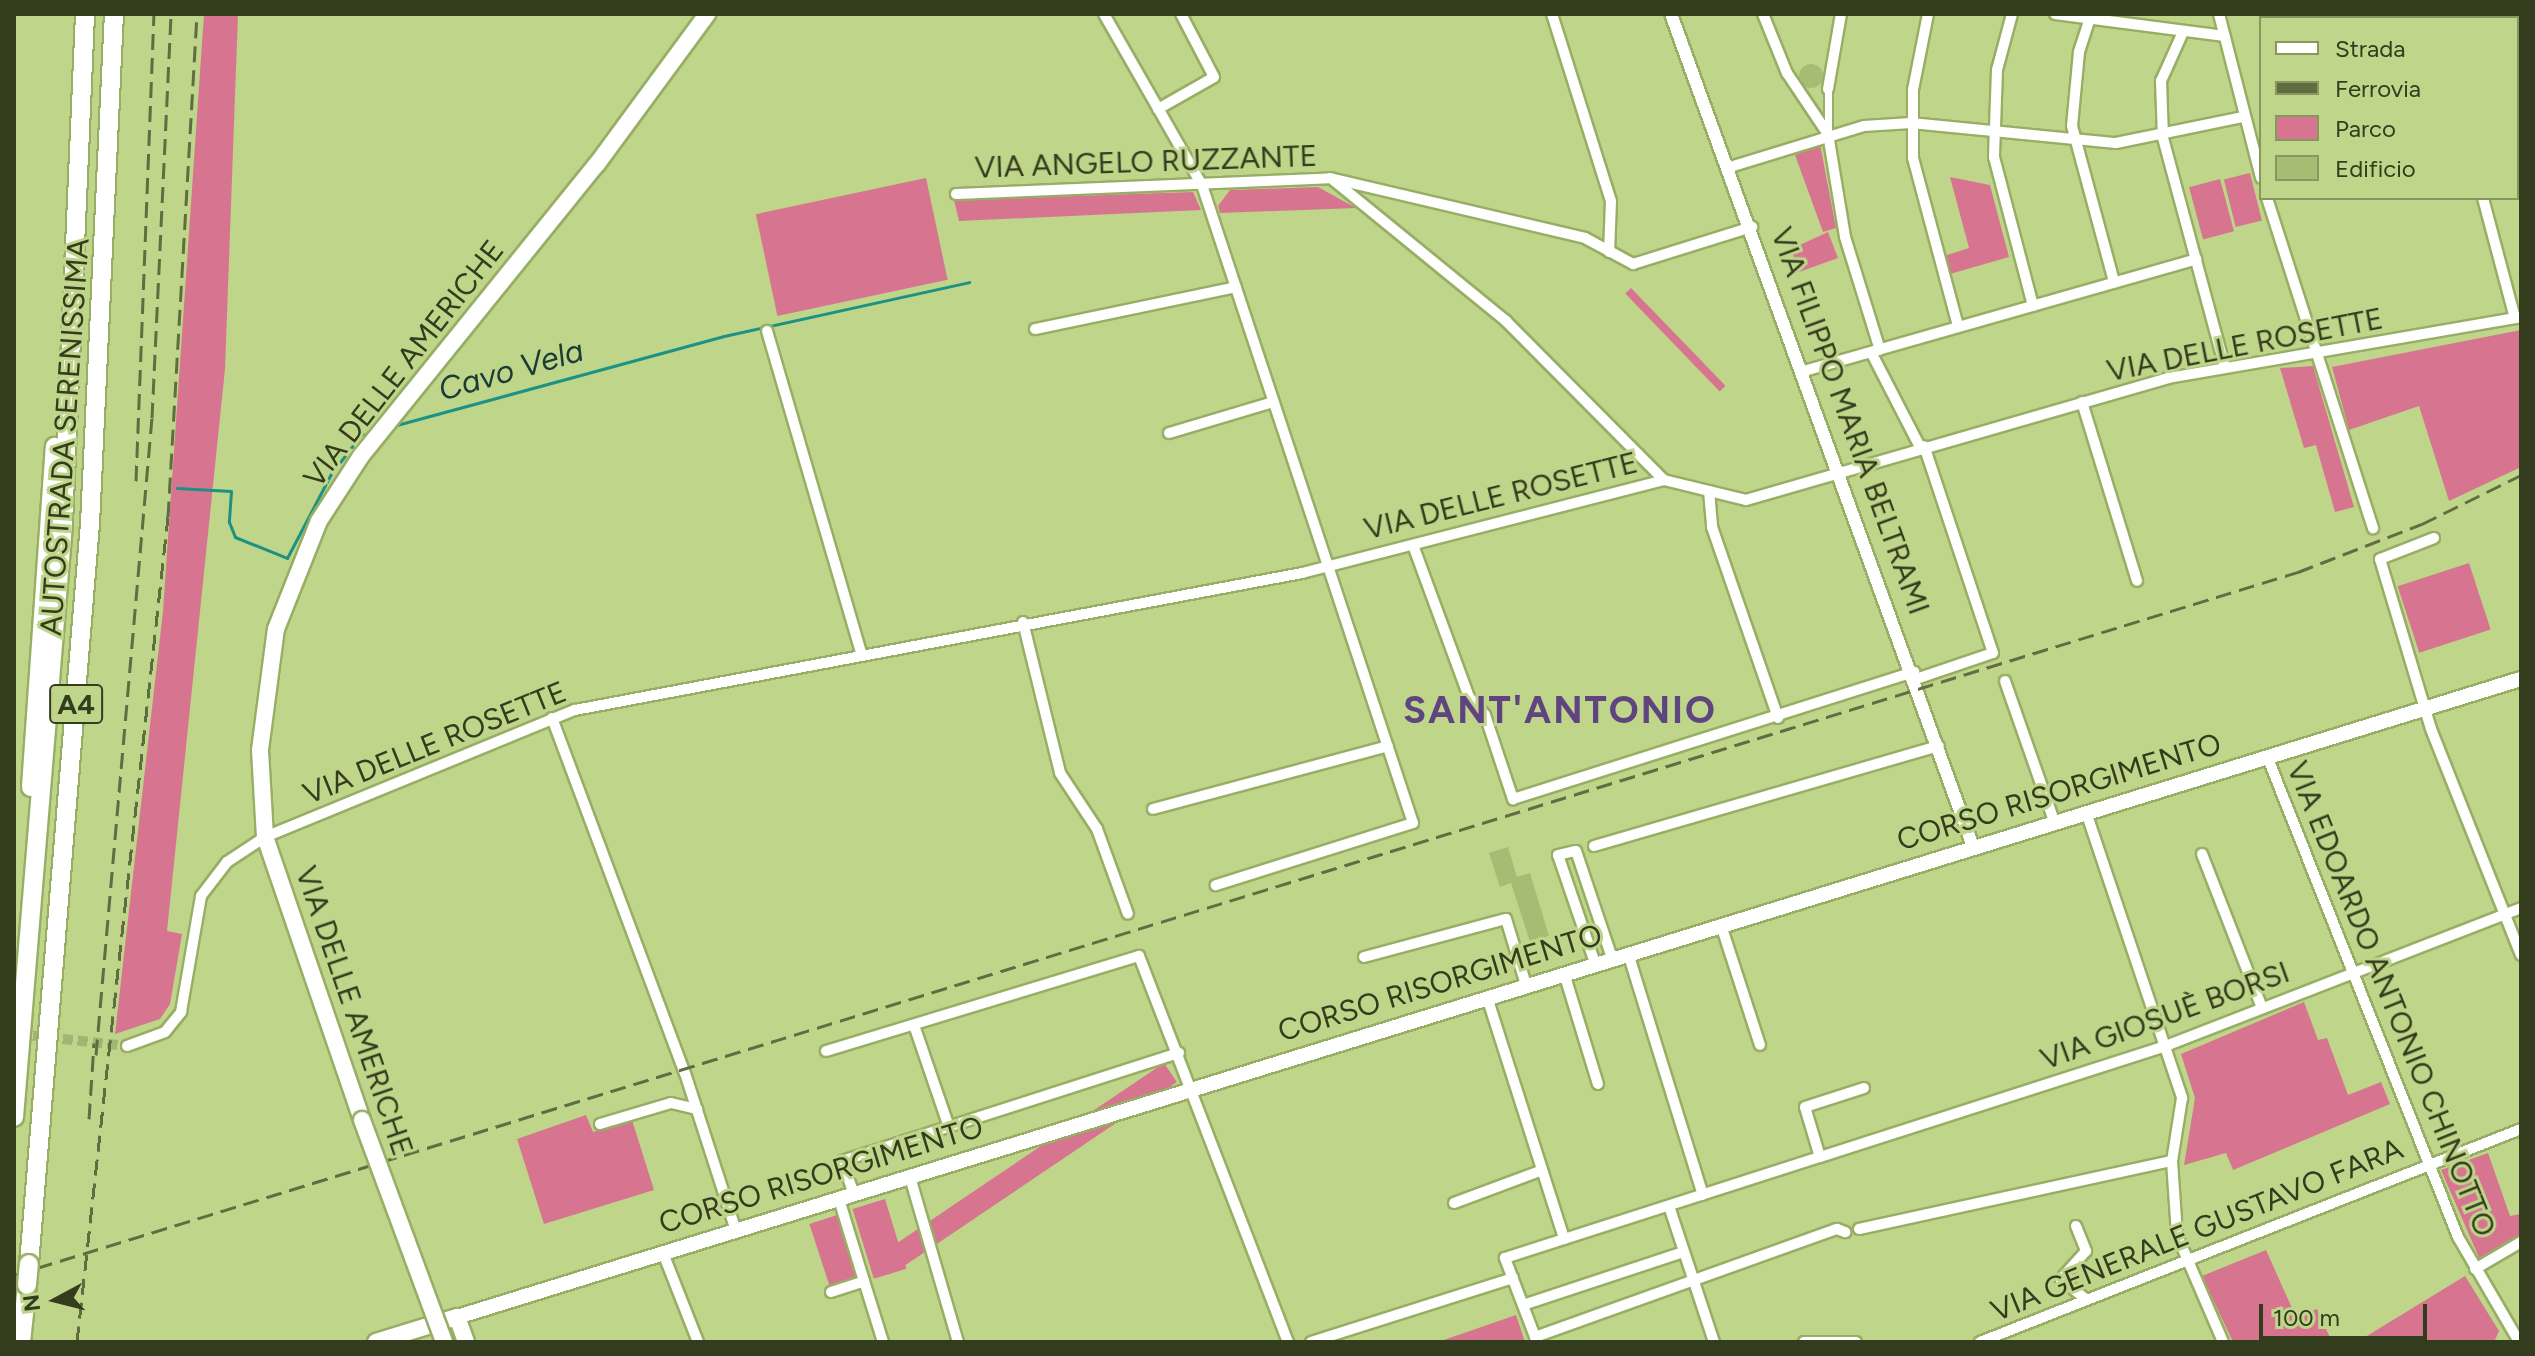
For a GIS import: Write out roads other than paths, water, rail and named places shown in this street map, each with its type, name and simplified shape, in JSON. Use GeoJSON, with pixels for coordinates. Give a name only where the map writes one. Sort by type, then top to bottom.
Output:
{"type":"FeatureCollection","features":[{"type":"Feature","properties":{"kind":"highway","name":"AUTOSTRADA SERENISSIMA"},"geometry":{"type":"LineString","coordinates":[[14,1117],[63,524],[85,14]]}},
{"type":"Feature","properties":{"kind":"highway"},"geometry":{"type":"LineString","coordinates":[[72,97],[85,14]]}},
{"type":"Feature","properties":{"kind":"highway","name":"AUTOSTRADA SERENISSIMA"},"geometry":{"type":"LineString","coordinates":[[21,1342],[90,524],[114,14]]}},
{"type":"Feature","properties":{"kind":"highway"},"geometry":{"type":"LineString","coordinates":[[24,998],[20,931],[55,447]]}},
{"type":"Feature","properties":{"kind":"main road","name":"VIA DELLE AMERICHE"},"geometry":{"type":"LineString","coordinates":[[444,1342],[362,1120],[265,837],[260,750],[276,629],[319,521],[384,428],[656,89],[707,14]]}},
{"type":"Feature","properties":{"kind":"main road","name":"CORSO RISORGIMENTO"},"geometry":{"type":"LineString","coordinates":[[376,1342],[423,1335],[457,1317],[2521,679]]}},
{"type":"Feature","properties":{"kind":"main road"},"geometry":{"type":"LineString","coordinates":[[457,1317],[466,1342]]}},
{"type":"Feature","properties":{"kind":"street"},"geometry":{"type":"LineString","coordinates":[[1104,14],[1202,185],[1413,823],[1216,885]]}},
{"type":"Feature","properties":{"kind":"street"},"geometry":{"type":"LineString","coordinates":[[1158,109],[1214,77],[1181,14]]}},
{"type":"Feature","properties":{"kind":"street"},"geometry":{"type":"LineString","coordinates":[[1552,14],[1611,201],[1609,252]]}},
{"type":"Feature","properties":{"kind":"street","name":"VIA FILIPPO MARIA BELTRAMI"},"geometry":{"type":"LineString","coordinates":[[1671,14],[1915,675],[1974,849]]}},
{"type":"Feature","properties":{"kind":"street"},"geometry":{"type":"LineString","coordinates":[[1763,14],[1787,73],[1828,134]]}},
{"type":"Feature","properties":{"kind":"street"},"geometry":{"type":"LineString","coordinates":[[1413,545],[1469,697],[1485,715],[1513,799],[1993,653],[1922,447],[1875,351],[1845,237],[1828,134],[1828,89],[1841,14]]}},
{"type":"Feature","properties":{"kind":"street"},"geometry":{"type":"LineString","coordinates":[[1928,14],[1911,123],[1918,187],[1958,326]]}},
{"type":"Feature","properties":{"kind":"street"},"geometry":{"type":"LineString","coordinates":[[2012,14],[1997,70],[1993,135],[2033,306]]}},
{"type":"Feature","properties":{"kind":"street"},"geometry":{"type":"LineString","coordinates":[[2055,14],[2089,21],[2225,36]]}},
{"type":"Feature","properties":{"kind":"street"},"geometry":{"type":"LineString","coordinates":[[2219,14],[2259,171]]}},
{"type":"Feature","properties":{"kind":"street"},"geometry":{"type":"LineString","coordinates":[[2089,21],[2074,86],[2076,143],[2114,282]]}},
{"type":"Feature","properties":{"kind":"street"},"geometry":{"type":"LineString","coordinates":[[2183,32],[2161,81],[2163,138],[2225,368]]}},
{"type":"Feature","properties":{"kind":"street"},"geometry":{"type":"LineString","coordinates":[[1730,167],[1828,134],[1911,123],[2076,143],[2163,138],[2243,117]]}},
{"type":"Feature","properties":{"kind":"street"},"geometry":{"type":"LineString","coordinates":[[1330,178],[1506,321],[1664,480]]}},
{"type":"Feature","properties":{"kind":"street","name":"VIA ANGELO RUZZANTE"},"geometry":{"type":"LineString","coordinates":[[956,194],[1330,178],[1585,238],[1633,264],[1752,227]]}},
{"type":"Feature","properties":{"kind":"street"},"geometry":{"type":"LineString","coordinates":[[2268,200],[2373,528]]}},
{"type":"Feature","properties":{"kind":"street"},"geometry":{"type":"LineString","coordinates":[[2484,200],[2518,318]]}},
{"type":"Feature","properties":{"kind":"street"},"geometry":{"type":"LineString","coordinates":[[1804,371],[2196,259]]}},
{"type":"Feature","properties":{"kind":"street"},"geometry":{"type":"LineString","coordinates":[[1035,329],[1236,287]]}},
{"type":"Feature","properties":{"kind":"street","name":"VIA DELLE ROSETTE"},"geometry":{"type":"LineString","coordinates":[[127,1046],[165,1032],[181,1012],[201,896],[227,862],[265,837],[552,718],[861,653],[1023,622],[1151,604],[1329,566],[1664,480],[1746,500],[1840,470],[2082,402],[2225,368],[2518,318]]}},
{"type":"Feature","properties":{"kind":"street"},"geometry":{"type":"LineString","coordinates":[[767,331],[861,653]]}},
{"type":"Feature","properties":{"kind":"street"},"geometry":{"type":"LineString","coordinates":[[1169,433],[1273,402]]}},
{"type":"Feature","properties":{"kind":"street"},"geometry":{"type":"LineString","coordinates":[[2082,402],[2137,581]]}},
{"type":"Feature","properties":{"kind":"street"},"geometry":{"type":"LineString","coordinates":[[1709,491],[1712,527],[1778,718]]}},
{"type":"Feature","properties":{"kind":"street"},"geometry":{"type":"LineString","coordinates":[[2434,538],[2380,559],[2425,707],[2521,955]]}},
{"type":"Feature","properties":{"kind":"street"},"geometry":{"type":"LineString","coordinates":[[1023,622],[1060,773],[1097,829],[1128,914]]}},
{"type":"Feature","properties":{"kind":"street"},"geometry":{"type":"LineString","coordinates":[[2005,681],[2055,824]]}},
{"type":"Feature","properties":{"kind":"street"},"geometry":{"type":"LineString","coordinates":[[552,718],[697,1109],[736,1231]]}},
{"type":"Feature","properties":{"kind":"street"},"geometry":{"type":"LineString","coordinates":[[1153,809],[1388,746]]}},
{"type":"Feature","properties":{"kind":"street"},"geometry":{"type":"LineString","coordinates":[[1594,846],[1939,746]]}},
{"type":"Feature","properties":{"kind":"street","name":"VIA EDOARDO ANTONIO CHINOTTO"},"geometry":{"type":"LineString","coordinates":[[2267,756],[2429,1164],[2475,1269],[2519,1342]]}},
{"type":"Feature","properties":{"kind":"street"},"geometry":{"type":"LineString","coordinates":[[2087,815],[2168,1045],[2182,1098],[2172,1161],[2172,1202],[2185,1260],[2223,1342]]}},
{"type":"Feature","properties":{"kind":"street"},"geometry":{"type":"LineString","coordinates":[[1595,963],[1558,855],[1576,851],[1612,958]]}},
{"type":"Feature","properties":{"kind":"street"},"geometry":{"type":"LineString","coordinates":[[2202,854],[2262,1008]]}},
{"type":"Feature","properties":{"kind":"street","name":"VIA GIOSUÈ BORSI"},"geometry":{"type":"LineString","coordinates":[[1513,1278],[1505,1258],[2168,1045],[2521,908]]}},
{"type":"Feature","properties":{"kind":"street"},"geometry":{"type":"LineString","coordinates":[[1364,957],[1506,919],[1526,985]]}},
{"type":"Feature","properties":{"kind":"street"},"geometry":{"type":"LineString","coordinates":[[1721,925],[1760,1045]]}},
{"type":"Feature","properties":{"kind":"street"},"geometry":{"type":"LineString","coordinates":[[1628,953],[1703,1195]]}},
{"type":"Feature","properties":{"kind":"street"},"geometry":{"type":"LineString","coordinates":[[826,1051],[1139,956],[1194,1089],[1288,1342]]}},
{"type":"Feature","properties":{"kind":"street"},"geometry":{"type":"LineString","coordinates":[[1564,973],[1598,1084]]}},
{"type":"Feature","properties":{"kind":"street"},"geometry":{"type":"LineString","coordinates":[[1487,997],[1564,1239]]}},
{"type":"Feature","properties":{"kind":"street"},"geometry":{"type":"LineString","coordinates":[[914,1025],[949,1127]]}},
{"type":"Feature","properties":{"kind":"street"},"geometry":{"type":"LineString","coordinates":[[883,1342],[864,1281],[842,1161],[1179,1053]]}},
{"type":"Feature","properties":{"kind":"street"},"geometry":{"type":"LineString","coordinates":[[1820,1157],[1805,1107],[1864,1088]]}},
{"type":"Feature","properties":{"kind":"street"},"geometry":{"type":"LineString","coordinates":[[600,1124],[671,1103],[697,1109]]}},
{"type":"Feature","properties":{"kind":"street","name":"VIA GENERALE GUSTAVO FARA"},"geometry":{"type":"LineString","coordinates":[[1980,1342],[2521,1129]]}},
{"type":"Feature","properties":{"kind":"street"},"geometry":{"type":"LineString","coordinates":[[1859,1229],[2172,1161]]}},
{"type":"Feature","properties":{"kind":"street"},"geometry":{"type":"LineString","coordinates":[[1454,1203],[1540,1171]]}},
{"type":"Feature","properties":{"kind":"street"},"geometry":{"type":"LineString","coordinates":[[910,1177],[958,1342]]}},
{"type":"Feature","properties":{"kind":"street"},"geometry":{"type":"LineString","coordinates":[[1669,1206],[1714,1342]]}},
{"type":"Feature","properties":{"kind":"street"},"geometry":{"type":"LineString","coordinates":[[2076,1226],[2086,1251],[2061,1279],[2087,1300]]}},
{"type":"Feature","properties":{"kind":"street"},"geometry":{"type":"LineString","coordinates":[[1311,1342],[1513,1278],[1534,1340],[1692,1279],[1837,1229],[1845,1232]]}},
{"type":"Feature","properties":{"kind":"street"},"geometry":{"type":"LineString","coordinates":[[2475,1269],[2521,1242]]}},
{"type":"Feature","properties":{"kind":"street"},"geometry":{"type":"LineString","coordinates":[[1523,1305],[1683,1252]]}},
{"type":"Feature","properties":{"kind":"street"},"geometry":{"type":"LineString","coordinates":[[663,1253],[698,1342]]}},
{"type":"Feature","properties":{"kind":"street"},"geometry":{"type":"LineString","coordinates":[[831,1292],[864,1281]]}},
{"type":"Feature","properties":{"kind":"street"},"geometry":{"type":"LineString","coordinates":[[1804,1342],[1856,1342]]}},
{"type":"Feature","properties":{"kind":"waterway","name":"Cavo Vela"},"geometry":{"type":"LineString","coordinates":[[393,426],[724,336],[969,282]]}},
{"type":"Feature","properties":{"kind":"waterway","name":"Cavo Vela"},"geometry":{"type":"LineString","coordinates":[[177,488],[231,491],[229,522],[235,537],[287,558],[331,474],[360,436],[370,433]]}},
{"type":"Feature","properties":{"kind":"tunnel"},"geometry":{"type":"LineString","coordinates":[[18,1034],[127,1046]]}},
{"type":"Feature","properties":{"kind":"railway"},"geometry":{"type":"LineString","coordinates":[[136,481],[154,14]]}},
{"type":"Feature","properties":{"kind":"railway"},"geometry":{"type":"LineString","coordinates":[[96,1055],[152,418],[171,14]]}},
{"type":"Feature","properties":{"kind":"railway"},"geometry":{"type":"LineString","coordinates":[[77,1342],[168,517],[197,14]]}},
{"type":"Feature","properties":{"kind":"railway"},"geometry":{"type":"LineString","coordinates":[[14,1275],[2298,572],[2422,524],[2521,475]]}},
{"type":"Feature","properties":{"kind":"railway"},"geometry":{"type":"LineString","coordinates":[[89,1119],[94,1043]]}},
{"type":"Feature","properties":{"kind":"district","name":"SANT'ANTONIO"},"geometry":{"type":"Point","coordinates":[1560,711]}}]}
